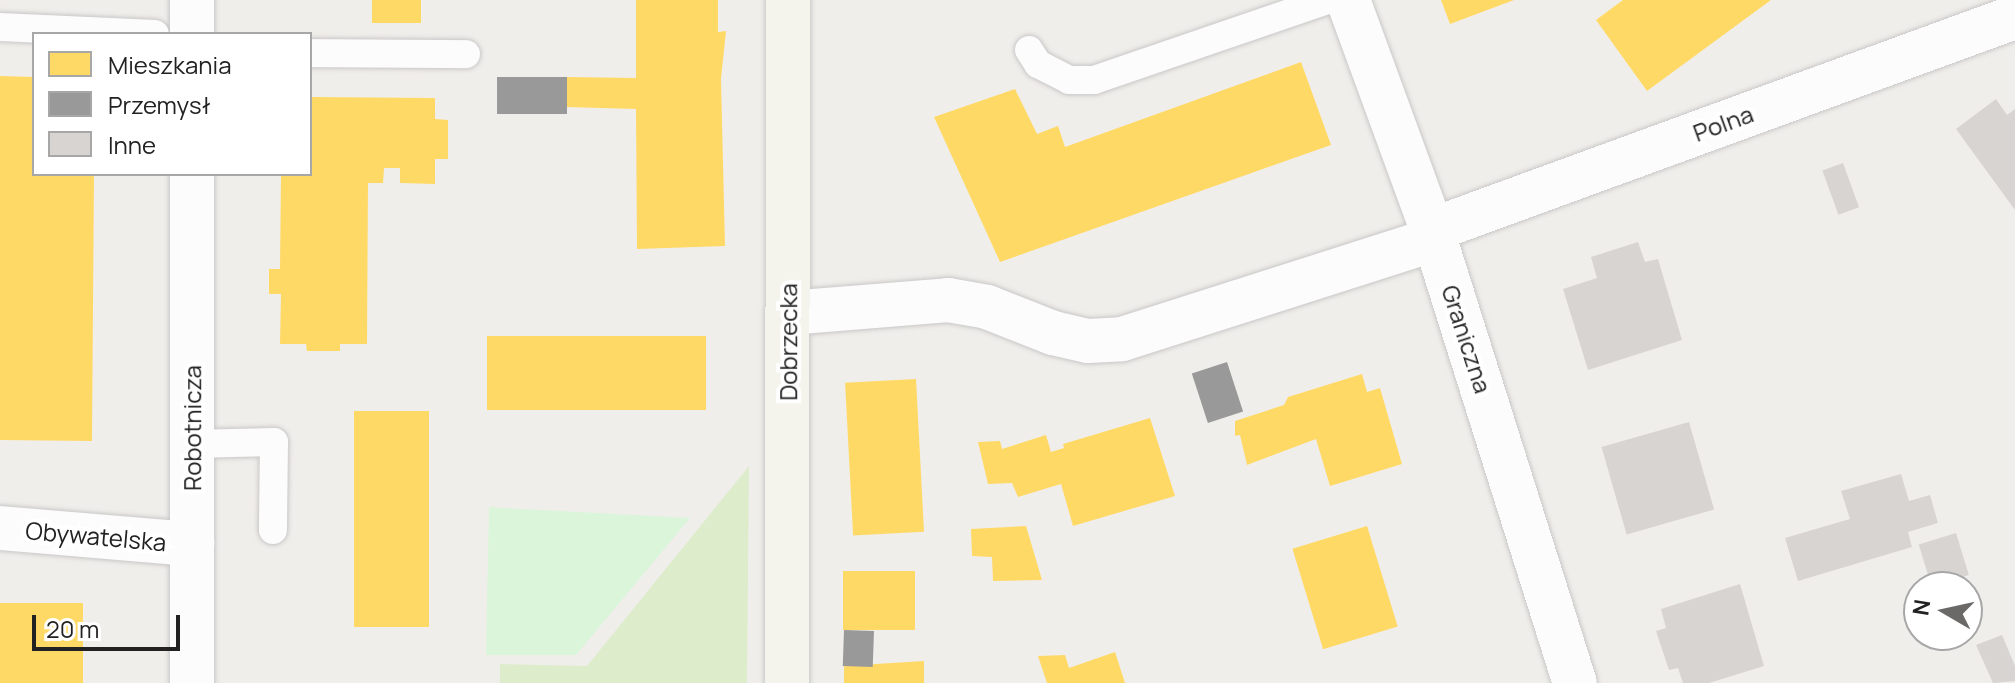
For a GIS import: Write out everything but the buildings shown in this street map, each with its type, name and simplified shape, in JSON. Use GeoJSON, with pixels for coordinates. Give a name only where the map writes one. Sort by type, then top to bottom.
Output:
{"type":"FeatureCollection","features":[{"type":"Feature","properties":{"kind":"street"},"geometry":{"type":"LineString","coordinates":[[192,0],[192,32]]}},
{"type":"Feature","properties":{"kind":"street","name":"Dobrzecka"},"geometry":{"type":"LineString","coordinates":[[787,683],[788,0]]}},
{"type":"Feature","properties":{"kind":"street","name":"Graniczna"},"geometry":{"type":"LineString","coordinates":[[1348,0],[1434,234],[1575,683]]}},
{"type":"Feature","properties":{"kind":"street","name":"Polna"},"geometry":{"type":"LineString","coordinates":[[788,313],[948,300],[987,307],[1053,333],[1088,341],[1122,339],[1434,234],[2015,17]]}},
{"type":"Feature","properties":{"kind":"street","name":"Robotnicza"},"geometry":{"type":"LineString","coordinates":[[192,176],[192,683]]}},
{"type":"Feature","properties":{"kind":"street","name":"Obywatelska"},"geometry":{"type":"LineString","coordinates":[[0,528],[192,544]]}},
{"type":"Feature","properties":{"kind":"lane"},"geometry":{"type":"LineString","coordinates":[[1029,50],[1038,64],[1069,80],[1094,80],[1327,0]]}},
{"type":"Feature","properties":{"kind":"lane"},"geometry":{"type":"LineString","coordinates":[[0,27],[111,32]]}},
{"type":"Feature","properties":{"kind":"lane"},"geometry":{"type":"LineString","coordinates":[[312,53],[466,54]]}},
{"type":"Feature","properties":{"kind":"lane"},"geometry":{"type":"LineString","coordinates":[[192,444],[274,442],[273,530]]}},
{"type":"Feature","properties":{"kind":"green space"},"geometry":{"type":"Polygon","coordinates":[[[749,466],[747,683],[500,683],[500,664],[587,666],[749,466]]]}},
{"type":"Feature","properties":{"kind":"green space"},"geometry":{"type":"Polygon","coordinates":[[[489,507],[690,518],[576,655],[486,655],[489,507]]]}}]}
